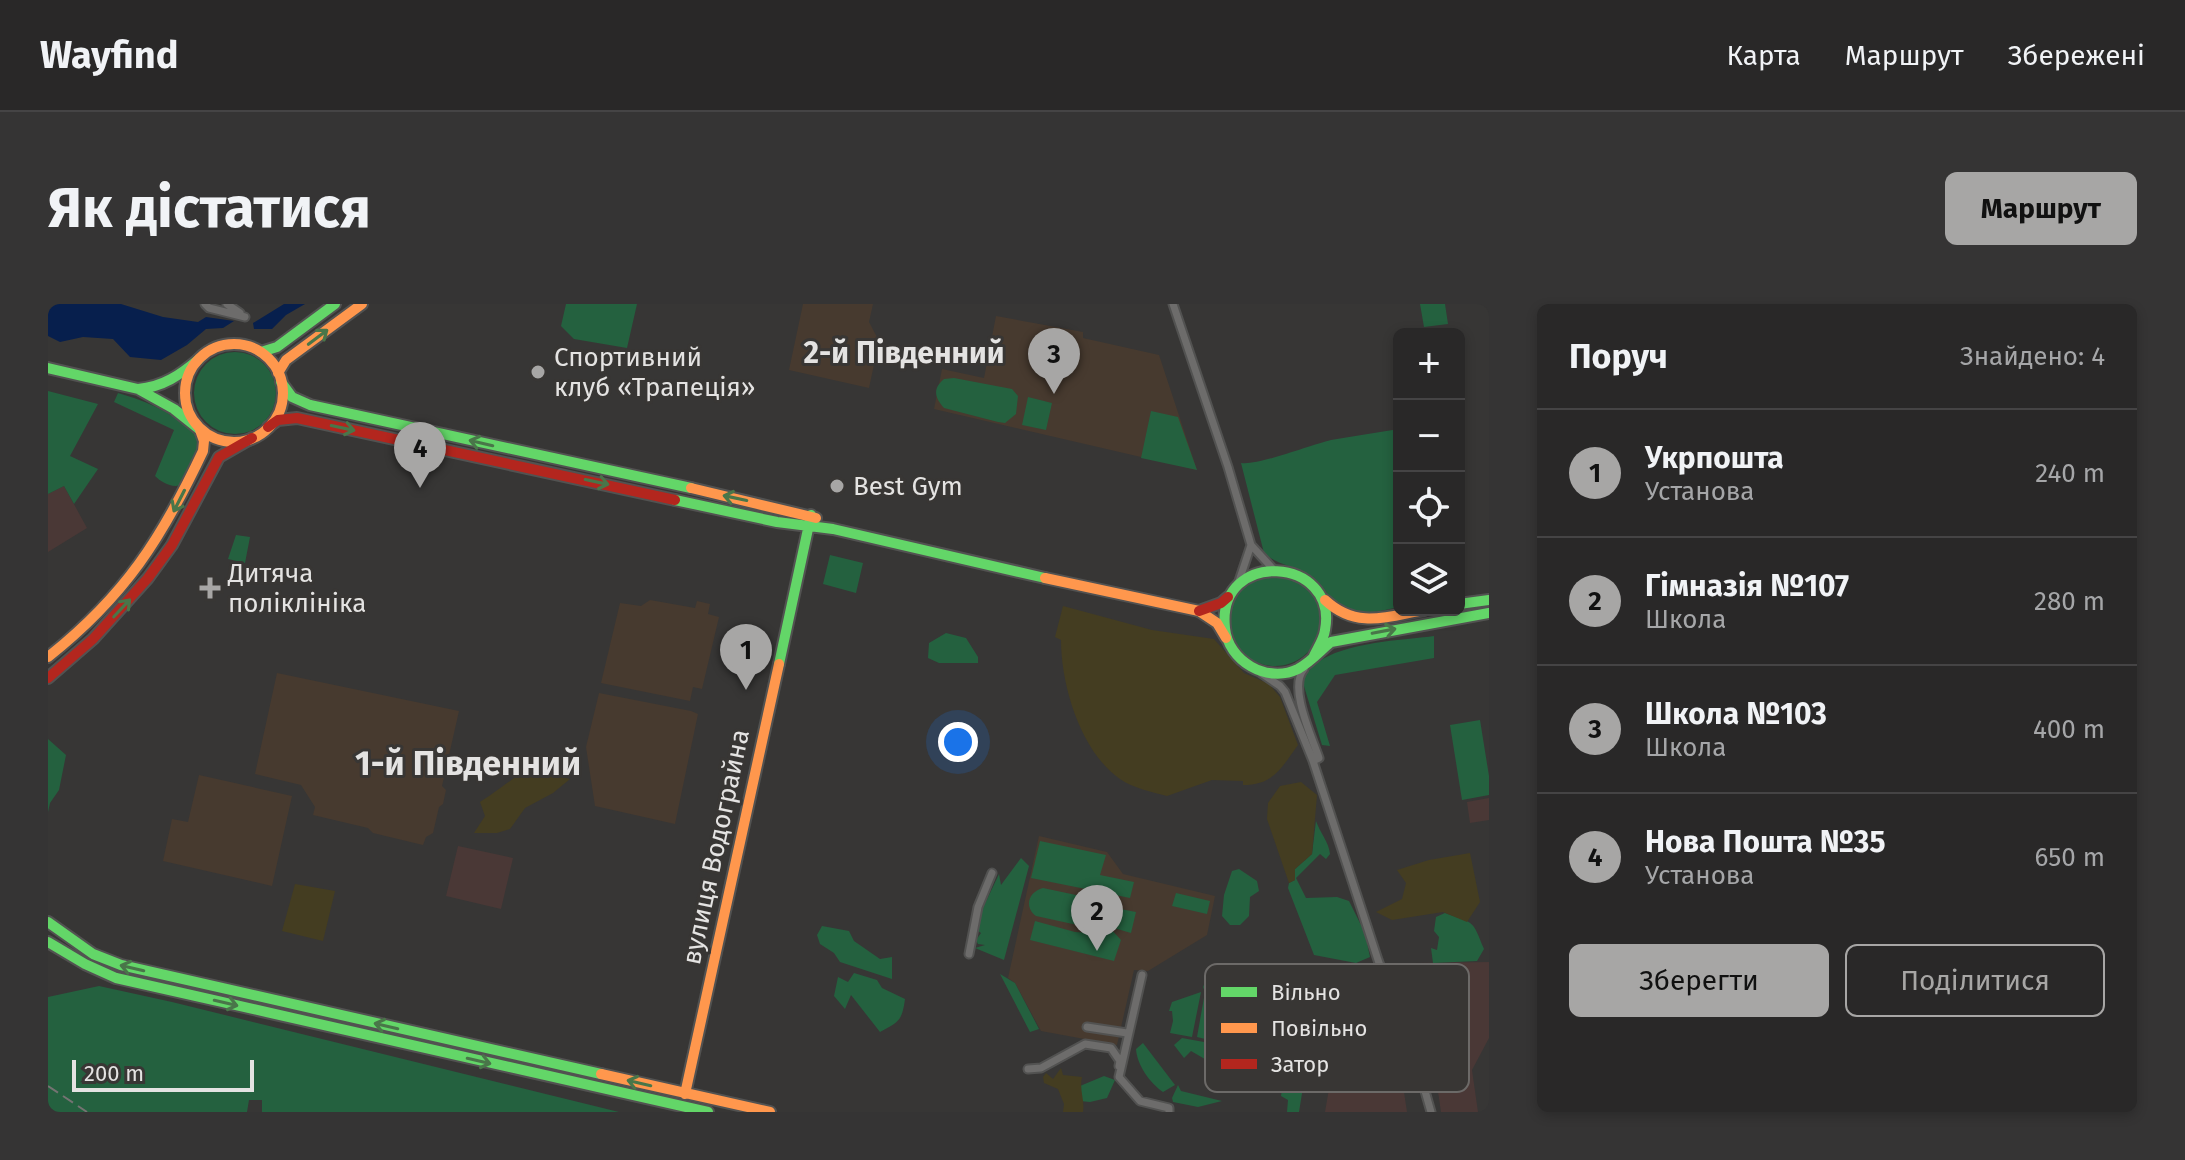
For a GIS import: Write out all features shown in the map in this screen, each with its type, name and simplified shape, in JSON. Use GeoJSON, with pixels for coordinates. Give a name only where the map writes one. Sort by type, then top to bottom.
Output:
{"type":"FeatureCollection","features":[{"type":"Feature","properties":{"kind":"street"},"geometry":{"type":"LineString","coordinates":[[205,304],[209,308],[245,317],[227,304]]}},
{"type":"Feature","properties":{"kind":"street"},"geometry":{"type":"LineString","coordinates":[[261,352],[277,347],[335,304]]}},
{"type":"Feature","properties":{"kind":"street"},"geometry":{"type":"LineString","coordinates":[[268,427],[281,406],[280,377],[286,360],[362,304]]}},
{"type":"Feature","properties":{"kind":"street"},"geometry":{"type":"LineString","coordinates":[[1173,304],[1251,545],[1273,569]]}},
{"type":"Feature","properties":{"kind":"street"},"geometry":{"type":"LineString","coordinates":[[48,368],[138,389],[150,389],[169,383],[218,347],[240,344],[261,352],[292,397],[310,405],[811,515],[830,529]]}},
{"type":"Feature","properties":{"kind":"street"},"geometry":{"type":"LineString","coordinates":[[66,663],[52,654],[122,587],[161,534],[203,451],[204,441],[189,412],[186,390],[188,378],[199,359]]}},
{"type":"Feature","properties":{"kind":"street"},"geometry":{"type":"LineString","coordinates":[[138,389],[174,409],[211,437],[242,441],[252,438]]}},
{"type":"Feature","properties":{"kind":"street"},"geometry":{"type":"LineString","coordinates":[[48,678],[126,605],[148,578],[172,545],[219,457],[278,420],[297,418],[783,523],[830,529],[1199,611],[1217,623],[1239,659],[1285,692],[1316,760]]}},
{"type":"Feature","properties":{"kind":"street","name":"вулиця Водограйна"},"geometry":{"type":"LineString","coordinates":[[682,1107],[811,515]]}},
{"type":"Feature","properties":{"kind":"street"},"geometry":{"type":"LineString","coordinates":[[783,523],[793,532],[803,550],[813,537],[830,529]]}},
{"type":"Feature","properties":{"kind":"street"},"geometry":{"type":"LineString","coordinates":[[1226,638],[1226,606],[1237,586],[1251,545]]}},
{"type":"Feature","properties":{"kind":"street"},"geometry":{"type":"LineString","coordinates":[[1199,611],[1221,603],[1237,586],[1259,572],[1273,569],[1299,574],[1343,617],[1356,619],[1393,614]]}},
{"type":"Feature","properties":{"kind":"street"},"geometry":{"type":"LineString","coordinates":[[1259,672],[1290,672],[1313,658],[1326,634],[1328,621],[1323,599]]}},
{"type":"Feature","properties":{"kind":"street"},"geometry":{"type":"LineString","coordinates":[[1465,603],[1489,600]]}},
{"type":"Feature","properties":{"kind":"street"},"geometry":{"type":"LineString","coordinates":[[1379,964],[1316,760],[1302,709],[1297,682],[1299,674],[1331,642],[1343,638],[1489,613]]}},
{"type":"Feature","properties":{"kind":"street"},"geometry":{"type":"LineString","coordinates":[[969,954],[978,907],[992,873]]}},
{"type":"Feature","properties":{"kind":"street"},"geometry":{"type":"LineString","coordinates":[[48,922],[93,954],[121,965],[770,1112]]}},
{"type":"Feature","properties":{"kind":"street"},"geometry":{"type":"LineString","coordinates":[[48,942],[116,978],[708,1112]]}},
{"type":"Feature","properties":{"kind":"street"},"geometry":{"type":"LineString","coordinates":[[1119,1077],[1142,975]]}},
{"type":"Feature","properties":{"kind":"street"},"geometry":{"type":"LineString","coordinates":[[1087,1027],[1127,1033]]}},
{"type":"Feature","properties":{"kind":"street"},"geometry":{"type":"LineString","coordinates":[[1028,1069],[1041,1068],[1085,1044],[1111,1048],[1120,1061],[1119,1077],[1140,1101],[1169,1108],[1169,1112]]}},
{"type":"Feature","properties":{"kind":"street"},"geometry":{"type":"LineString","coordinates":[[1425,1092],[1431,1112]]}},
{"type":"Feature","properties":{"kind":"shaded area"},"geometry":{"type":"Polygon","coordinates":[[[803,304],[873,304],[869,322],[879,341],[869,388],[789,370],[803,304]]]}},
{"type":"Feature","properties":{"kind":"shaded area"},"geometry":{"type":"Polygon","coordinates":[[[996,316],[1083,332],[1083,338],[1159,355],[1197,470],[934,409],[942,369],[984,378],[996,316]]]}},
{"type":"Feature","properties":{"kind":"shaded area"},"geometry":{"type":"Polygon","coordinates":[[[64,486],[87,528],[48,552],[48,494],[64,486]]]}},
{"type":"Feature","properties":{"kind":"shaded area"},"geometry":{"type":"Polygon","coordinates":[[[650,600],[695,608],[697,601],[710,604],[708,614],[719,617],[702,689],[693,687],[690,701],[601,683],[620,603],[641,606],[650,600]]]}},
{"type":"Feature","properties":{"kind":"shaded area"},"geometry":{"type":"Polygon","coordinates":[[[277,673],[459,711],[442,786],[446,790],[443,804],[439,807],[433,833],[426,837],[423,845],[313,815],[315,807],[301,785],[255,774],[277,673]]]}},
{"type":"Feature","properties":{"kind":"shaded area"},"geometry":{"type":"Polygon","coordinates":[[[599,693],[698,714],[675,824],[595,806],[586,747],[599,693]]]}},
{"type":"Feature","properties":{"kind":"shaded area"},"geometry":{"type":"Polygon","coordinates":[[[199,775],[292,796],[272,886],[163,861],[172,819],[188,822],[199,775]]]}},
{"type":"Feature","properties":{"kind":"shaded area"},"geometry":{"type":"Polygon","coordinates":[[[1489,798],[1489,820],[1470,823],[1467,802],[1489,798]]]}},
{"type":"Feature","properties":{"kind":"shaded area"},"geometry":{"type":"Polygon","coordinates":[[[1039,836],[1107,852],[1123,874],[1215,896],[1207,935],[1148,971],[1134,970],[1117,1045],[1041,1031],[1015,983],[1008,978],[1039,836]]]}},
{"type":"Feature","properties":{"kind":"shaded area"},"geometry":{"type":"Polygon","coordinates":[[[458,846],[513,858],[501,909],[446,896],[458,846]]]}},
{"type":"Feature","properties":{"kind":"shaded area"},"geometry":{"type":"Polygon","coordinates":[[[1489,962],[1489,1038],[1472,1070],[1478,1112],[1441,1112],[1438,1092],[1469,1092],[1469,964],[1415,963],[1489,962]]]}},
{"type":"Feature","properties":{"kind":"shaded area"},"geometry":{"type":"Polygon","coordinates":[[[1328,1092],[1404,1092],[1407,1112],[1325,1112],[1328,1092]]]}},
{"type":"Feature","properties":{"kind":"green space"},"geometry":{"type":"Polygon","coordinates":[[[566,304],[637,304],[627,348],[574,339],[561,326],[566,304]]]}},
{"type":"Feature","properties":{"kind":"green space"},"geometry":{"type":"Polygon","coordinates":[[[1420,304],[1445,304],[1448,324],[1424,327],[1420,304]]]}},
{"type":"Feature","properties":{"kind":"green space"},"geometry":{"type":"Polygon","coordinates":[[[235,352],[251,355],[264,364],[273,377],[276,393],[273,409],[264,422],[251,431],[235,434],[219,431],[206,422],[197,409],[194,393],[197,377],[206,364],[219,355],[235,352]]]}},
{"type":"Feature","properties":{"kind":"green space"},"geometry":{"type":"Polygon","coordinates":[[[954,378],[1012,389],[1018,396],[1016,414],[1005,423],[944,408],[936,390],[944,379],[954,378]]]}},
{"type":"Feature","properties":{"kind":"green space"},"geometry":{"type":"Polygon","coordinates":[[[48,391],[98,404],[70,456],[98,469],[74,504],[64,486],[48,494],[48,391]]]}},
{"type":"Feature","properties":{"kind":"green space"},"geometry":{"type":"Polygon","coordinates":[[[118,393],[160,409],[197,436],[198,452],[184,483],[169,485],[155,476],[174,430],[114,402],[118,393]]]}},
{"type":"Feature","properties":{"kind":"green space"},"geometry":{"type":"Polygon","coordinates":[[[1028,397],[1052,403],[1046,430],[1022,425],[1028,397]]]}},
{"type":"Feature","properties":{"kind":"green space"},"geometry":{"type":"Polygon","coordinates":[[[1151,411],[1178,417],[1197,470],[1141,458],[1151,411]]]}},
{"type":"Feature","properties":{"kind":"green space"},"geometry":{"type":"Polygon","coordinates":[[[1393,430],[1393,608],[1365,613],[1348,611],[1334,602],[1312,577],[1264,553],[1241,463],[1271,458],[1331,440],[1393,430]]]}},
{"type":"Feature","properties":{"kind":"green space"},"geometry":{"type":"Polygon","coordinates":[[[236,535],[250,537],[245,563],[228,559],[236,535]]]}},
{"type":"Feature","properties":{"kind":"green space"},"geometry":{"type":"Polygon","coordinates":[[[830,555],[863,563],[856,593],[823,584],[830,555]]]}},
{"type":"Feature","properties":{"kind":"green space"},"geometry":{"type":"Polygon","coordinates":[[[1275,574],[1292,578],[1307,588],[1317,603],[1321,620],[1317,637],[1307,652],[1292,662],[1275,666],[1258,662],[1243,652],[1233,637],[1229,620],[1233,603],[1243,588],[1258,578],[1275,574]]]}},
{"type":"Feature","properties":{"kind":"green space"},"geometry":{"type":"Polygon","coordinates":[[[946,633],[966,638],[978,657],[978,663],[939,663],[928,658],[929,643],[946,633]]]}},
{"type":"Feature","properties":{"kind":"green space"},"geometry":{"type":"Polygon","coordinates":[[[1434,636],[1434,658],[1335,675],[1317,702],[1330,746],[1322,745],[1303,683],[1310,669],[1340,651],[1380,642],[1434,636]]]}},
{"type":"Feature","properties":{"kind":"green space"},"geometry":{"type":"Polygon","coordinates":[[[1480,720],[1489,795],[1462,800],[1450,725],[1480,720]]]}},
{"type":"Feature","properties":{"kind":"green space"},"geometry":{"type":"Polygon","coordinates":[[[48,739],[66,755],[59,790],[48,812],[48,739]]]}},
{"type":"Feature","properties":{"kind":"green space"},"geometry":{"type":"Polygon","coordinates":[[[1316,821],[1330,854],[1326,859],[1320,854],[1296,878],[1306,898],[1337,897],[1349,901],[1365,933],[1370,957],[1356,963],[1314,955],[1288,888],[1289,883],[1295,880],[1295,869],[1312,854],[1316,821]]]}},
{"type":"Feature","properties":{"kind":"green space"},"geometry":{"type":"Polygon","coordinates":[[[1040,841],[1106,855],[1100,875],[1134,882],[1130,898],[1031,878],[1040,841]]]}},
{"type":"Feature","properties":{"kind":"green space"},"geometry":{"type":"Polygon","coordinates":[[[1021,858],[1029,866],[1004,960],[975,948],[985,945],[978,944],[976,940],[981,933],[978,931],[981,912],[999,874],[1001,885],[1021,858]]]}},
{"type":"Feature","properties":{"kind":"green space"},"geometry":{"type":"Polygon","coordinates":[[[1239,869],[1257,881],[1259,891],[1250,897],[1249,916],[1240,925],[1230,925],[1222,916],[1224,895],[1232,871],[1239,869]]]}},
{"type":"Feature","properties":{"kind":"green space"},"geometry":{"type":"Polygon","coordinates":[[[1043,888],[1095,899],[1103,908],[1102,921],[1091,928],[1036,916],[1029,900],[1043,888]]]}},
{"type":"Feature","properties":{"kind":"green space"},"geometry":{"type":"Polygon","coordinates":[[[1176,893],[1210,901],[1207,914],[1172,906],[1176,893]]]}},
{"type":"Feature","properties":{"kind":"green space"},"geometry":{"type":"Polygon","coordinates":[[[1110,907],[1136,912],[1131,933],[1107,926],[1110,907]]]}},
{"type":"Feature","properties":{"kind":"green space"},"geometry":{"type":"Polygon","coordinates":[[[1445,913],[1475,928],[1484,949],[1477,961],[1433,963],[1431,948],[1437,950],[1439,937],[1434,931],[1436,917],[1445,913]]]}},
{"type":"Feature","properties":{"kind":"green space"},"geometry":{"type":"Polygon","coordinates":[[[1035,921],[1075,932],[1092,933],[1110,928],[1121,940],[1114,961],[1030,940],[1035,921]]]}},
{"type":"Feature","properties":{"kind":"green space"},"geometry":{"type":"Polygon","coordinates":[[[822,926],[849,931],[854,941],[880,959],[892,957],[892,979],[840,962],[834,953],[820,944],[817,935],[822,926]]]}},
{"type":"Feature","properties":{"kind":"green space"},"geometry":{"type":"Polygon","coordinates":[[[854,973],[877,980],[882,988],[905,999],[901,1017],[895,1023],[880,1032],[851,995],[845,1009],[834,996],[838,977],[848,982],[854,973]]]}},
{"type":"Feature","properties":{"kind":"green space"},"geometry":{"type":"Polygon","coordinates":[[[1000,974],[1015,983],[1039,1029],[1030,1032],[1000,974]]]}},
{"type":"Feature","properties":{"kind":"green space"},"geometry":{"type":"Polygon","coordinates":[[[99,986],[619,1112],[262,1112],[262,1100],[249,1100],[247,1112],[48,1112],[48,997],[99,986]]]}},
{"type":"Feature","properties":{"kind":"green space"},"geometry":{"type":"Polygon","coordinates":[[[1201,992],[1192,1037],[1170,1033],[1173,1021],[1172,1011],[1169,1011],[1172,1002],[1201,992]]]}},
{"type":"Feature","properties":{"kind":"green space"},"geometry":{"type":"Polygon","coordinates":[[[1205,992],[1205,1039],[1197,1037],[1205,992]]]}},
{"type":"Feature","properties":{"kind":"green space"},"geometry":{"type":"Polygon","coordinates":[[[1182,1038],[1205,1042],[1205,1059],[1191,1051],[1184,1058],[1174,1045],[1182,1038]]]}},
{"type":"Feature","properties":{"kind":"green space"},"geometry":{"type":"Polygon","coordinates":[[[1143,1043],[1175,1085],[1163,1092],[1149,1079],[1139,1061],[1136,1049],[1143,1043]]]}},
{"type":"Feature","properties":{"kind":"green space"},"geometry":{"type":"Polygon","coordinates":[[[1104,1076],[1115,1080],[1107,1098],[1080,1101],[1080,1086],[1104,1076]]]}},
{"type":"Feature","properties":{"kind":"green space"},"geometry":{"type":"Polygon","coordinates":[[[1178,1085],[1181,1091],[1222,1101],[1198,1107],[1173,1102],[1178,1085]]]}},
{"type":"Feature","properties":{"kind":"green space"},"geometry":{"type":"Polygon","coordinates":[[[1282,1092],[1302,1092],[1299,1112],[1287,1112],[1288,1100],[1281,1096],[1282,1092]]]}},
{"type":"Feature","properties":{"kind":"sand"},"geometry":{"type":"Polygon","coordinates":[[[1063,606],[1152,630],[1214,639],[1244,673],[1269,684],[1280,697],[1298,745],[1276,774],[1254,784],[1212,780],[1167,796],[1125,782],[1106,767],[1094,752],[1076,717],[1065,677],[1061,640],[1055,637],[1063,606]]]}},
{"type":"Feature","properties":{"kind":"sand"},"geometry":{"type":"Polygon","coordinates":[[[545,761],[555,775],[570,779],[553,793],[525,808],[510,829],[497,833],[474,833],[485,816],[480,802],[521,773],[545,761]]]}},
{"type":"Feature","properties":{"kind":"sand"},"geometry":{"type":"Polygon","coordinates":[[[1301,782],[1317,795],[1312,854],[1295,869],[1295,880],[1289,883],[1267,819],[1268,803],[1280,786],[1301,782]]]}},
{"type":"Feature","properties":{"kind":"sand"},"geometry":{"type":"Polygon","coordinates":[[[1470,853],[1480,902],[1467,922],[1443,912],[1392,920],[1376,912],[1402,899],[1406,883],[1397,870],[1429,860],[1470,853]]]}},
{"type":"Feature","properties":{"kind":"sand"},"geometry":{"type":"Polygon","coordinates":[[[295,884],[335,891],[323,941],[282,931],[295,884]]]}},
{"type":"Feature","properties":{"kind":"sand"},"geometry":{"type":"Polygon","coordinates":[[[1061,1068],[1063,1075],[1082,1077],[1083,1112],[1063,1112],[1064,1104],[1058,1089],[1044,1083],[1046,1073],[1053,1079],[1061,1068]]]}},
{"type":"Feature","properties":{"kind":"water"},"geometry":{"type":"Polygon","coordinates":[[[48,304],[121,304],[163,317],[198,322],[206,317],[234,321],[223,328],[206,329],[161,360],[130,357],[113,339],[83,337],[60,342],[48,336],[48,304]]]}},
{"type":"Feature","properties":{"kind":"water"},"geometry":{"type":"Polygon","coordinates":[[[284,304],[305,304],[286,315],[272,329],[254,329],[253,323],[284,304]]]}},
{"type":"Feature","properties":{"kind":"railway"},"geometry":{"type":"LineString","coordinates":[[48,1086],[87,1112]]}},
{"type":"Feature","properties":{"kind":"traffic: fast"},"geometry":{"type":"LineString","coordinates":[[261,352],[277,347],[335,304]]}},
{"type":"Feature","properties":{"kind":"traffic: fast"},"geometry":{"type":"LineString","coordinates":[[138,389],[171,379],[199,359]]}},
{"type":"Feature","properties":{"kind":"traffic: fast"},"geometry":{"type":"LineString","coordinates":[[48,368],[138,389],[174,409],[199,429]]}},
{"type":"Feature","properties":{"kind":"traffic: fast"},"geometry":{"type":"LineString","coordinates":[[281,382],[292,397],[310,405],[691,488]]}},
{"type":"Feature","properties":{"kind":"traffic: fast"},"geometry":{"type":"LineString","coordinates":[[675,500],[777,522],[833,529],[1045,578]]}},
{"type":"Feature","properties":{"kind":"traffic: fast"},"geometry":{"type":"LineString","coordinates":[[779,664],[811,515]]}},
{"type":"Feature","properties":{"kind":"traffic: fast"},"geometry":{"type":"LineString","coordinates":[[1313,658],[1325,630],[1324,605],[1314,587],[1297,576],[1277,571],[1256,574],[1239,584],[1227,602],[1225,628],[1228,640],[1241,659],[1274,674],[1298,669],[1311,660],[1331,642],[1489,613]]}},
{"type":"Feature","properties":{"kind":"traffic: fast"},"geometry":{"type":"LineString","coordinates":[[1465,603],[1489,600]]}},
{"type":"Feature","properties":{"kind":"traffic: fast"},"geometry":{"type":"LineString","coordinates":[[48,922],[93,954],[121,965],[601,1074]]}},
{"type":"Feature","properties":{"kind":"traffic: fast"},"geometry":{"type":"LineString","coordinates":[[48,942],[116,978],[708,1112]]}},
{"type":"Feature","properties":{"kind":"traffic: slow"},"geometry":{"type":"LineString","coordinates":[[278,373],[286,360],[362,304]]}},
{"type":"Feature","properties":{"kind":"traffic: slow"},"geometry":{"type":"LineString","coordinates":[[234,344],[253,348],[268,359],[279,374],[283,393],[279,412],[268,427],[253,438],[234,442],[215,438],[200,427],[189,412],[185,393],[189,374],[200,359],[215,348],[234,344]]}},
{"type":"Feature","properties":{"kind":"traffic: slow"},"geometry":{"type":"LineString","coordinates":[[48,657],[99,611],[139,564],[172,511],[203,451],[204,441],[200,430]]}},
{"type":"Feature","properties":{"kind":"traffic: slow"},"geometry":{"type":"LineString","coordinates":[[691,488],[816,518]]}},
{"type":"Feature","properties":{"kind":"traffic: slow"},"geometry":{"type":"LineString","coordinates":[[1045,578],[1199,611],[1217,623],[1226,638]]}},
{"type":"Feature","properties":{"kind":"traffic: slow"},"geometry":{"type":"LineString","coordinates":[[1325,600],[1348,615],[1360,618],[1394,616]]}},
{"type":"Feature","properties":{"kind":"traffic: slow"},"geometry":{"type":"LineString","coordinates":[[685,1094],[779,664]]}},
{"type":"Feature","properties":{"kind":"traffic: slow"},"geometry":{"type":"LineString","coordinates":[[601,1074],[770,1112]]}},
{"type":"Feature","properties":{"kind":"traffic: jam"},"geometry":{"type":"LineString","coordinates":[[268,427],[278,420],[297,418],[675,500]]}},
{"type":"Feature","properties":{"kind":"traffic: jam"},"geometry":{"type":"LineString","coordinates":[[48,678],[93,639],[148,578],[172,545],[219,457],[252,438]]}},
{"type":"Feature","properties":{"kind":"traffic: jam"},"geometry":{"type":"LineString","coordinates":[[1199,611],[1228,597]]}},
{"type":"Feature","properties":{"kind":"place","name":"Спортивний клуб «Трапеція»"},"geometry":{"type":"Point","coordinates":[538,372]}},
{"type":"Feature","properties":{"kind":"place","name":"Школа №103"},"geometry":{"type":"Point","coordinates":[1054,394]}},
{"type":"Feature","properties":{"kind":"place","name":"Best Gym"},"geometry":{"type":"Point","coordinates":[837,486]}},
{"type":"Feature","properties":{"kind":"place","name":"Нова Пошта №35"},"geometry":{"type":"Point","coordinates":[420,488]}},
{"type":"Feature","properties":{"kind":"place","name":"Дитяча поліклініка"},"geometry":{"type":"Point","coordinates":[210,588]}},
{"type":"Feature","properties":{"kind":"place","name":"Укрпошта"},"geometry":{"type":"Point","coordinates":[746,690]}},
{"type":"Feature","properties":{"kind":"place","name":"Гімназія №107"},"geometry":{"type":"Point","coordinates":[1097,951]}},
{"type":"Feature","properties":{"kind":"district","name":"2-й Південний"},"geometry":{"type":"Point","coordinates":[904,353]}},
{"type":"Feature","properties":{"kind":"district","name":"1-й Південний"},"geometry":{"type":"Point","coordinates":[468,763]}}]}
